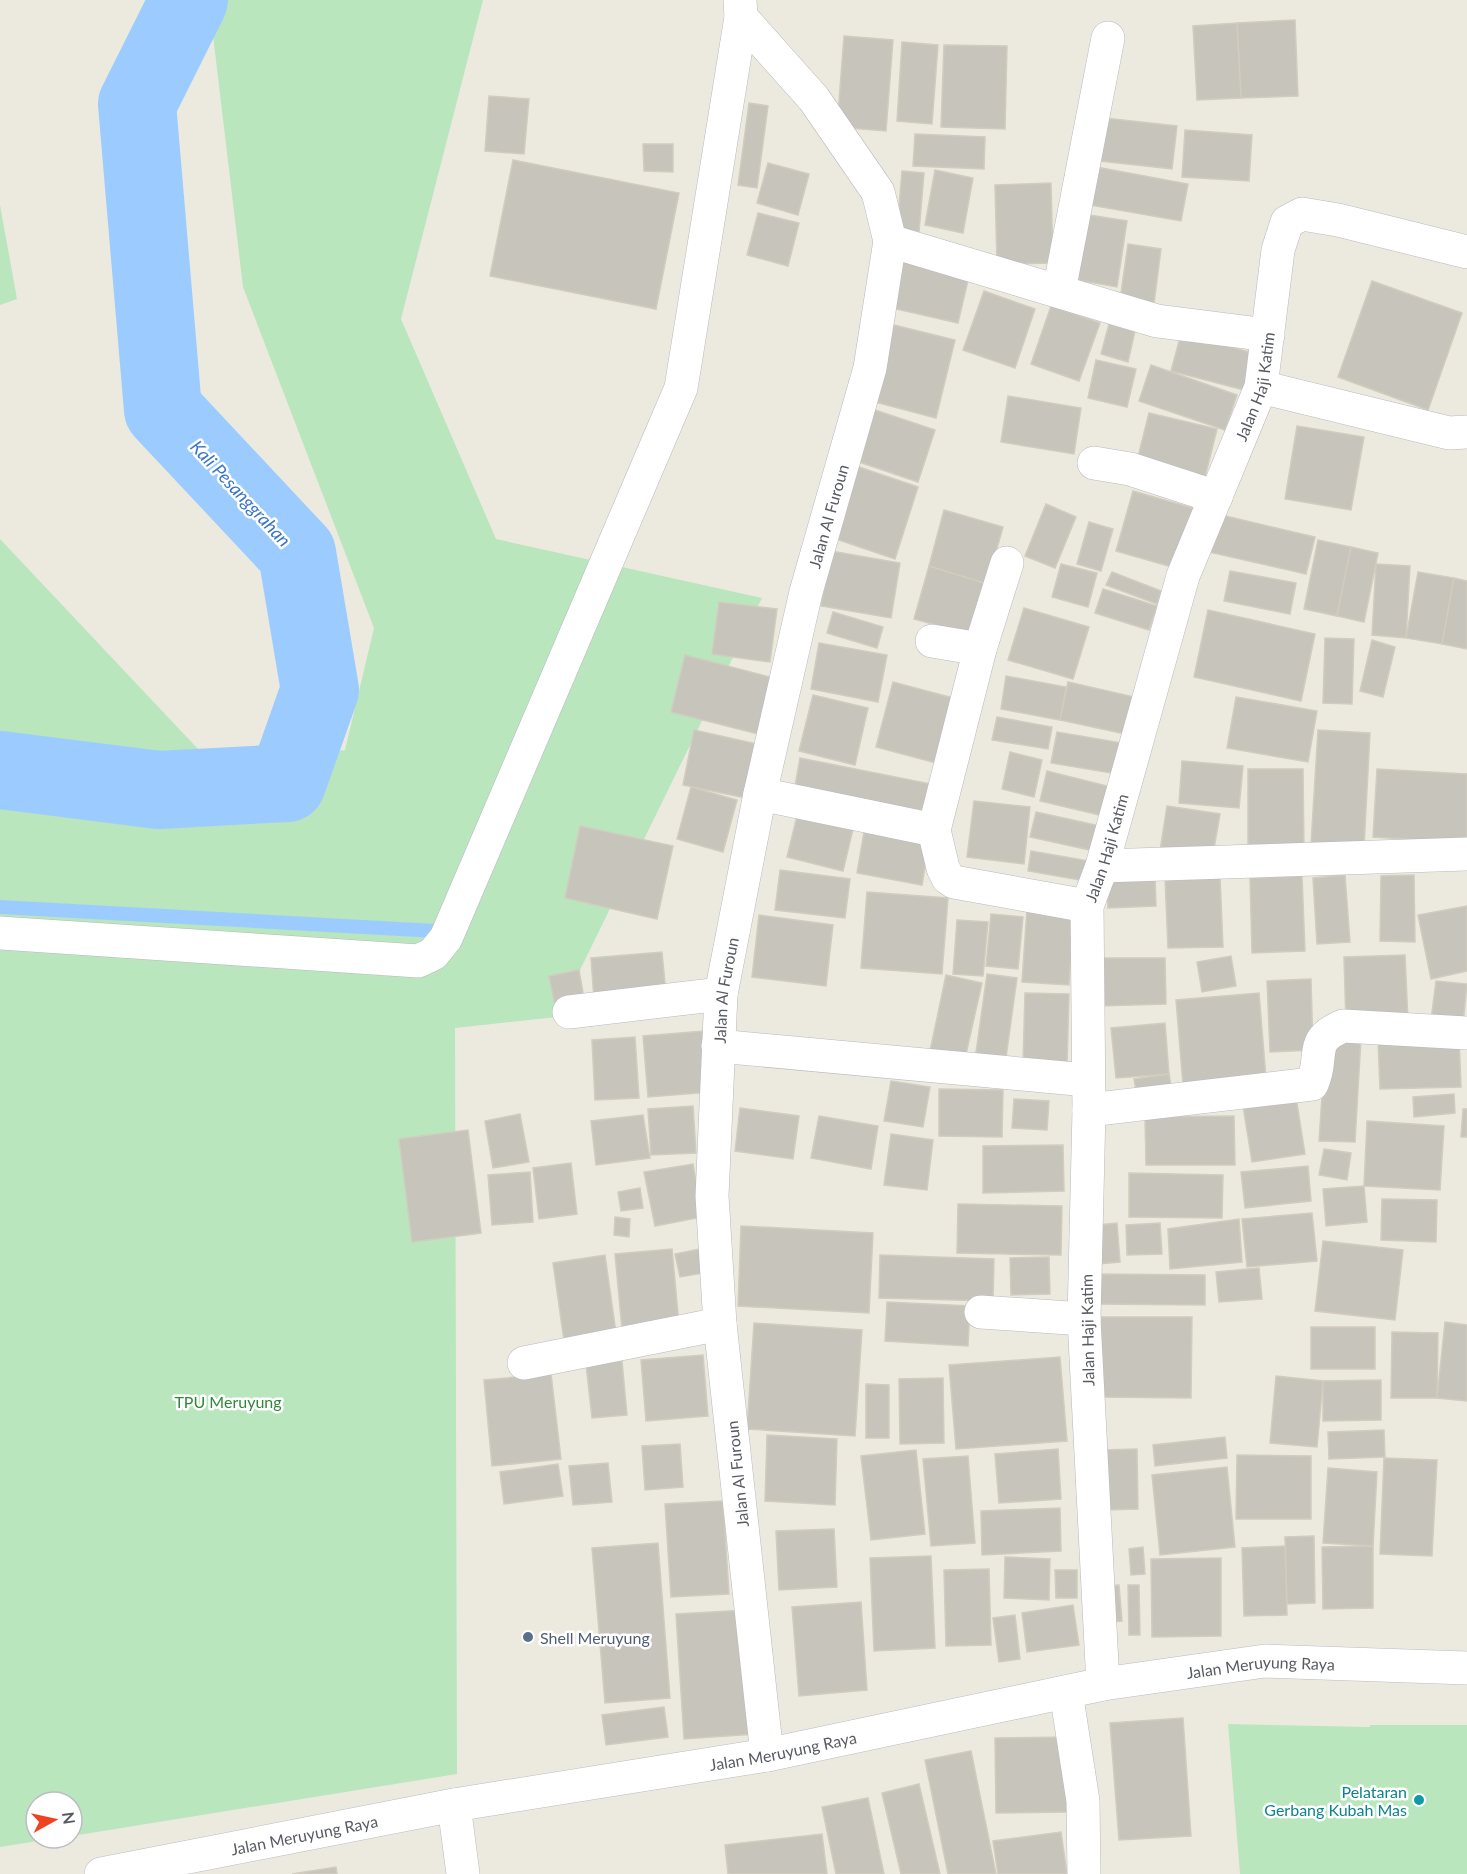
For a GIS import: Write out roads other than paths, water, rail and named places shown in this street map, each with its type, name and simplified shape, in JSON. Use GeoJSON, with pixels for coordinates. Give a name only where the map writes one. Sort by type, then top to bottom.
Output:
{"type":"FeatureCollection","features":[{"type":"Feature","properties":{"kind":"street"},"geometry":{"type":"LineString","coordinates":[[741,8],[814,99],[878,192],[890,241],[1157,321],[1268,335]]}},
{"type":"Feature","properties":{"kind":"street"},"geometry":{"type":"LineString","coordinates":[[0,933],[418,961],[433,954],[446,938],[681,388],[741,8]]}},
{"type":"Feature","properties":{"kind":"street"},"geometry":{"type":"LineString","coordinates":[[1059,291],[1108,38]]}},
{"type":"Feature","properties":{"kind":"street","name":"Jalan Haji Katim"},"geometry":{"type":"LineString","coordinates":[[1103,1684],[1084,1319],[1088,1095],[1087,906],[1102,867],[1183,576],[1261,387],[1278,250],[1287,222],[1302,214],[1338,220],[1467,252]]}},
{"type":"Feature","properties":{"kind":"street","name":"Jalan Al Furoun"},"geometry":{"type":"LineString","coordinates":[[767,1755],[720,1324],[712,1196],[721,994],[760,794],[806,592],[870,368],[890,241]]}},
{"type":"Feature","properties":{"kind":"street"},"geometry":{"type":"LineString","coordinates":[[1261,387],[1449,433],[1467,432]]}},
{"type":"Feature","properties":{"kind":"street"},"geometry":{"type":"LineString","coordinates":[[1094,463],[1130,469],[1216,497]]}},
{"type":"Feature","properties":{"kind":"street"},"geometry":{"type":"LineString","coordinates":[[1007,562],[980,650],[934,830],[943,868],[948,878],[954,882],[1087,906]]}},
{"type":"Feature","properties":{"kind":"street"},"geometry":{"type":"LineString","coordinates":[[932,641],[980,650]]}},
{"type":"Feature","properties":{"kind":"street"},"geometry":{"type":"LineString","coordinates":[[760,794],[934,830]]}},
{"type":"Feature","properties":{"kind":"street"},"geometry":{"type":"LineString","coordinates":[[1102,867],[1467,854]]}},
{"type":"Feature","properties":{"kind":"street"},"geometry":{"type":"LineString","coordinates":[[569,1012],[721,994]]}},
{"type":"Feature","properties":{"kind":"street"},"geometry":{"type":"LineString","coordinates":[[718,1046],[1088,1095],[1312,1084],[1317,1074],[1318,1044],[1328,1033],[1343,1026],[1467,1033]]}},
{"type":"Feature","properties":{"kind":"street"},"geometry":{"type":"LineString","coordinates":[[981,1312],[1084,1319]]}},
{"type":"Feature","properties":{"kind":"street"},"geometry":{"type":"LineString","coordinates":[[524,1363],[720,1324]]}},
{"type":"Feature","properties":{"kind":"street","name":"Jalan Meruyung Raya"},"geometry":{"type":"LineString","coordinates":[[101,1874],[209,1864],[454,1805],[767,1755],[1103,1684],[1265,1661],[1467,1668]]}},
{"type":"Feature","properties":{"kind":"street"},"geometry":{"type":"LineString","coordinates":[[1066,1692],[1083,1801],[1084,1874]]}},
{"type":"Feature","properties":{"kind":"street"},"geometry":{"type":"LineString","coordinates":[[454,1805],[464,1874]]}},
{"type":"Feature","properties":{"kind":"waterway","name":"Kali Pesanggrahan"},"geometry":{"type":"LineString","coordinates":[[0,770],[159,790],[287,783],[320,690],[297,553],[163,410],[137,104],[189,0]]}},
{"type":"Feature","properties":{"kind":"waterway"},"geometry":{"type":"LineString","coordinates":[[0,907],[436,931]]}},
{"type":"Feature","properties":{"kind":"place","name":"Shell Meruyung"},"geometry":{"type":"Point","coordinates":[528,1637]}},
{"type":"Feature","properties":{"kind":"place","name":"Pelataran Gerbang Kubah Mas"},"geometry":{"type":"Point","coordinates":[1419,1800]}},
{"type":"Feature","properties":{"kind":"park label","name":"TPU Meruyung"},"geometry":{"type":"Point","coordinates":[228,1401]}}]}
